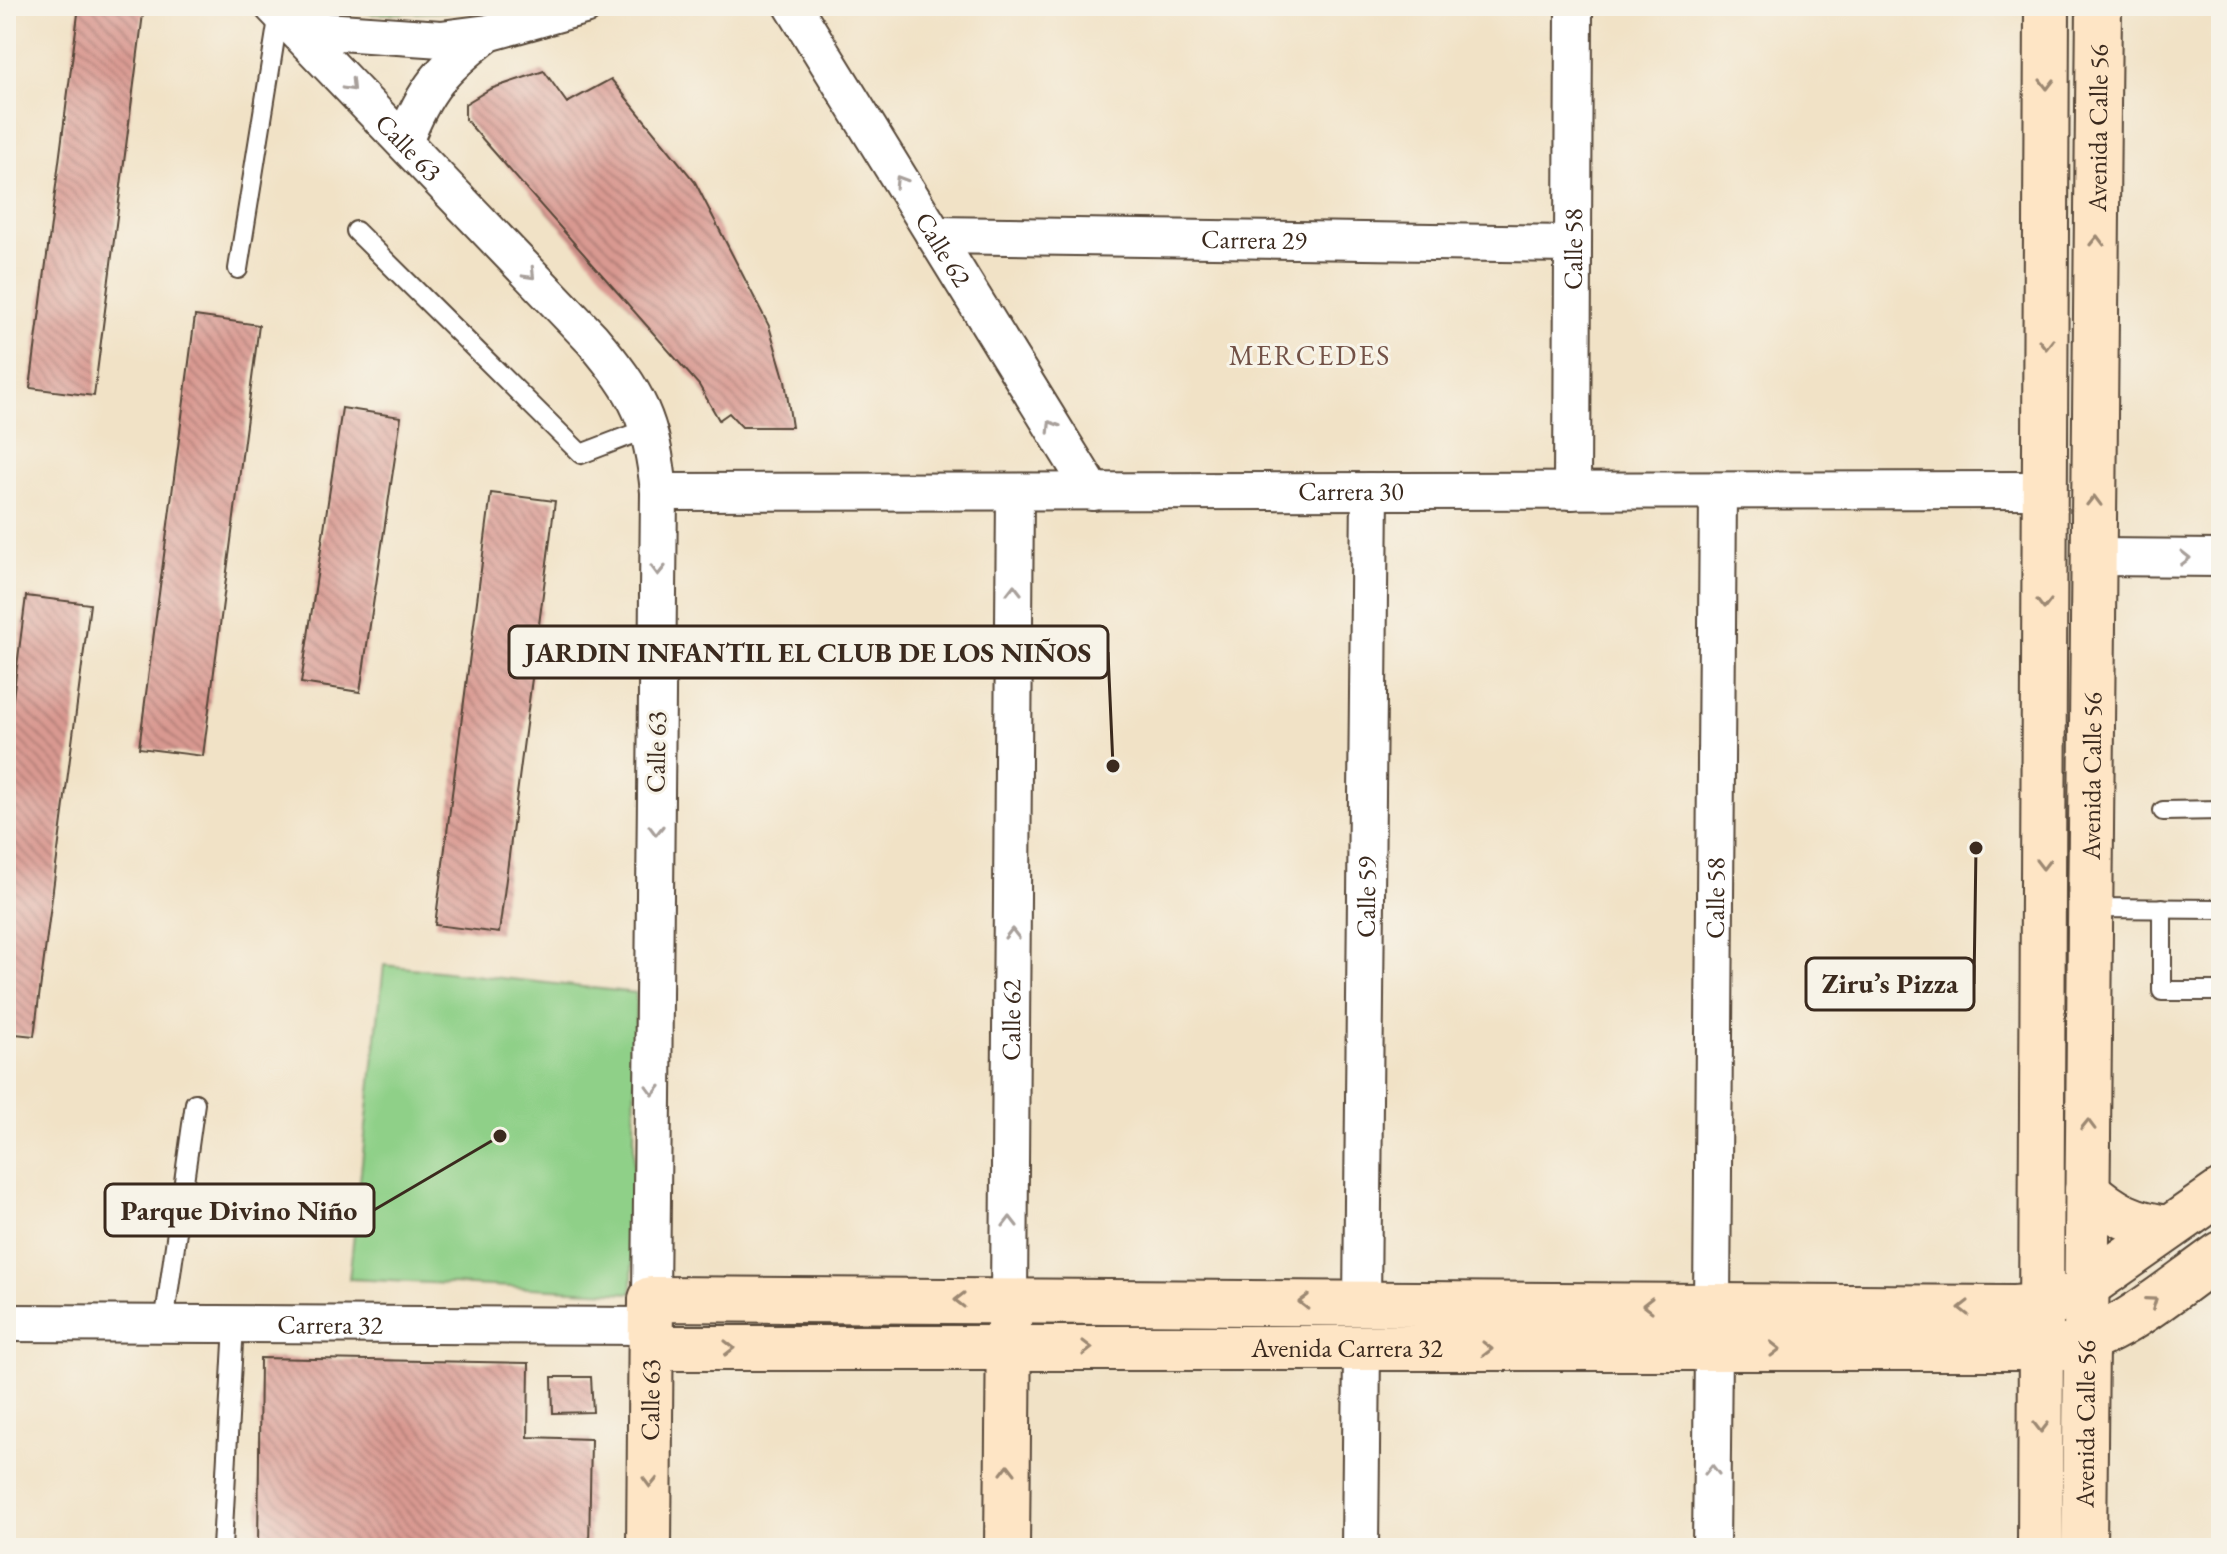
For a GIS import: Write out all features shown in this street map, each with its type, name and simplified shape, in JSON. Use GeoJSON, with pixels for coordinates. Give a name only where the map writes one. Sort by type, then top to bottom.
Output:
{"type":"FeatureCollection","features":[{"type":"Feature","properties":{"kind":"street"},"geometry":{"type":"LineString","coordinates":[[283,16],[441,39],[488,33],[584,6]]}},
{"type":"Feature","properties":{"kind":"street","name":"Calle 62"},"geometry":{"type":"LineString","coordinates":[[793,6],[1093,492]]}},
{"type":"Feature","properties":{"kind":"street","name":"Calle 58"},"geometry":{"type":"LineString","coordinates":[[1572,491],[1574,6]]}},
{"type":"Feature","properties":{"kind":"street","name":"Avenida Calle 56"},"geometry":{"type":"LineString","coordinates":[[2040,1548],[2047,6]]}},
{"type":"Feature","properties":{"kind":"street","name":"Avenida Calle 56"},"geometry":{"type":"LineString","coordinates":[[2084,1548],[2099,6]]}},
{"type":"Feature","properties":{"kind":"street","name":"Calle 63"},"geometry":{"type":"LineString","coordinates":[[283,16],[592,339],[637,400],[656,456],[659,492],[649,1548]]}},
{"type":"Feature","properties":{"kind":"street"},"geometry":{"type":"LineString","coordinates":[[404,142],[416,111],[432,84],[453,61],[488,33]]}},
{"type":"Feature","properties":{"kind":"street","name":"Carrera 29"},"geometry":{"type":"LineString","coordinates":[[934,235],[1573,244]]}},
{"type":"Feature","properties":{"kind":"street","name":"Carrera 30"},"geometry":{"type":"LineString","coordinates":[[659,492],[2045,490]]}},
{"type":"Feature","properties":{"kind":"street","name":"Calle 59"},"geometry":{"type":"LineString","coordinates":[[1362,1303],[1370,491]]}},
{"type":"Feature","properties":{"kind":"street","name":"Calle 58"},"geometry":{"type":"LineString","coordinates":[[1712,1306],[1718,491]]}},
{"type":"Feature","properties":{"kind":"street","name":"Calle 62"},"geometry":{"type":"LineString","coordinates":[[1007,1548],[1015,492]]}},
{"type":"Feature","properties":{"kind":"street"},"geometry":{"type":"LineString","coordinates":[[2094,557],[2221,558]]}},
{"type":"Feature","properties":{"kind":"street"},"geometry":{"type":"LineString","coordinates":[[2087,1190],[2109,1210],[2129,1221],[2169,1228]]}},
{"type":"Feature","properties":{"kind":"street","name":"Avenida Carrera 32"},"geometry":{"type":"LineString","coordinates":[[651,1324],[1009,1300],[2041,1306],[2073,1296],[2221,1192]]}},
{"type":"Feature","properties":{"kind":"street"},"geometry":{"type":"LineString","coordinates":[[2086,1343],[2120,1324],[2221,1254]]}},
{"type":"Feature","properties":{"kind":"street","name":"Carrera 32"},"geometry":{"type":"LineString","coordinates":[[8,1323],[651,1324]]}},
{"type":"Feature","properties":{"kind":"street","name":"Avenida Carrera 32"},"geometry":{"type":"LineString","coordinates":[[651,1324],[1009,1348],[2042,1349],[2086,1343]]}},
{"type":"Feature","properties":{"kind":"street"},"geometry":{"type":"LineString","coordinates":[[1360,1548],[1362,1349]]}},
{"type":"Feature","properties":{"kind":"street"},"geometry":{"type":"LineString","coordinates":[[1711,1548],[1713,1349]]}},
{"type":"Feature","properties":{"kind":"lane"},"geometry":{"type":"LineString","coordinates":[[238,269],[283,16]]}},
{"type":"Feature","properties":{"kind":"lane"},"geometry":{"type":"LineString","coordinates":[[356,231],[581,454],[649,428]]}},
{"type":"Feature","properties":{"kind":"lane"},"geometry":{"type":"LineString","coordinates":[[2163,811],[2221,810]]}},
{"type":"Feature","properties":{"kind":"lane"},"geometry":{"type":"LineString","coordinates":[[2090,908],[2221,909]]}},
{"type":"Feature","properties":{"kind":"lane"},"geometry":{"type":"LineString","coordinates":[[2162,908],[2162,991],[2221,991]]}},
{"type":"Feature","properties":{"kind":"lane"},"geometry":{"type":"LineString","coordinates":[[164,1324],[195,1103]]}},
{"type":"Feature","properties":{"kind":"lane"},"geometry":{"type":"LineString","coordinates":[[222,1548],[234,1324]]}},
{"type":"Feature","properties":{"kind":"green space"},"geometry":{"type":"Polygon","coordinates":[[[332,6],[491,6],[444,12],[372,14],[332,6]]]}},
{"type":"Feature","properties":{"kind":"green space"},"geometry":{"type":"Polygon","coordinates":[[[384,965],[636,993],[632,1293],[349,1279],[384,965]]]}},
{"type":"Feature","properties":{"kind":"building"},"geometry":{"type":"Polygon","coordinates":[[[79,6],[144,6],[94,396],[30,388],[79,6]]]}},
{"type":"Feature","properties":{"kind":"building"},"geometry":{"type":"Polygon","coordinates":[[[544,71],[567,103],[611,79],[695,182],[769,326],[785,381],[792,427],[742,427],[729,413],[719,420],[699,385],[465,119],[465,104],[490,89],[544,71]]]}},
{"type":"Feature","properties":{"kind":"building"},"geometry":{"type":"Polygon","coordinates":[[[195,316],[259,325],[203,756],[139,748],[195,316]]]}},
{"type":"Feature","properties":{"kind":"building"},"geometry":{"type":"Polygon","coordinates":[[[342,408],[401,417],[360,692],[301,683],[342,408]]]}},
{"type":"Feature","properties":{"kind":"building"},"geometry":{"type":"Polygon","coordinates":[[[491,493],[555,501],[499,933],[435,925],[491,493]]]}},
{"type":"Feature","properties":{"kind":"building"},"geometry":{"type":"Polygon","coordinates":[[[26,596],[90,604],[34,1036],[6,1033],[6,752],[26,596]]]}},
{"type":"Feature","properties":{"kind":"building"},"geometry":{"type":"Polygon","coordinates":[[[260,1358],[529,1363],[528,1437],[591,1439],[589,1548],[258,1548],[260,1358]]]}},
{"type":"Feature","properties":{"kind":"building"},"geometry":{"type":"Polygon","coordinates":[[[552,1377],[591,1377],[593,1412],[553,1413],[552,1377]]]}},
{"type":"Feature","properties":{"kind":"place","name":"JARDIN INFANTIL EL CLUB DE LOS NIÑOS"},"geometry":{"type":"Point","coordinates":[1113,766]}},
{"type":"Feature","properties":{"kind":"place","name":"Ziru’s Pizza"},"geometry":{"type":"Point","coordinates":[1976,848]}},
{"type":"Feature","properties":{"kind":"place","name":"Parque Divino Niño"},"geometry":{"type":"Point","coordinates":[500,1136]}},
{"type":"Feature","properties":{"kind":"district","name":"MERCEDES"},"geometry":{"type":"Point","coordinates":[1310,355]}}]}
